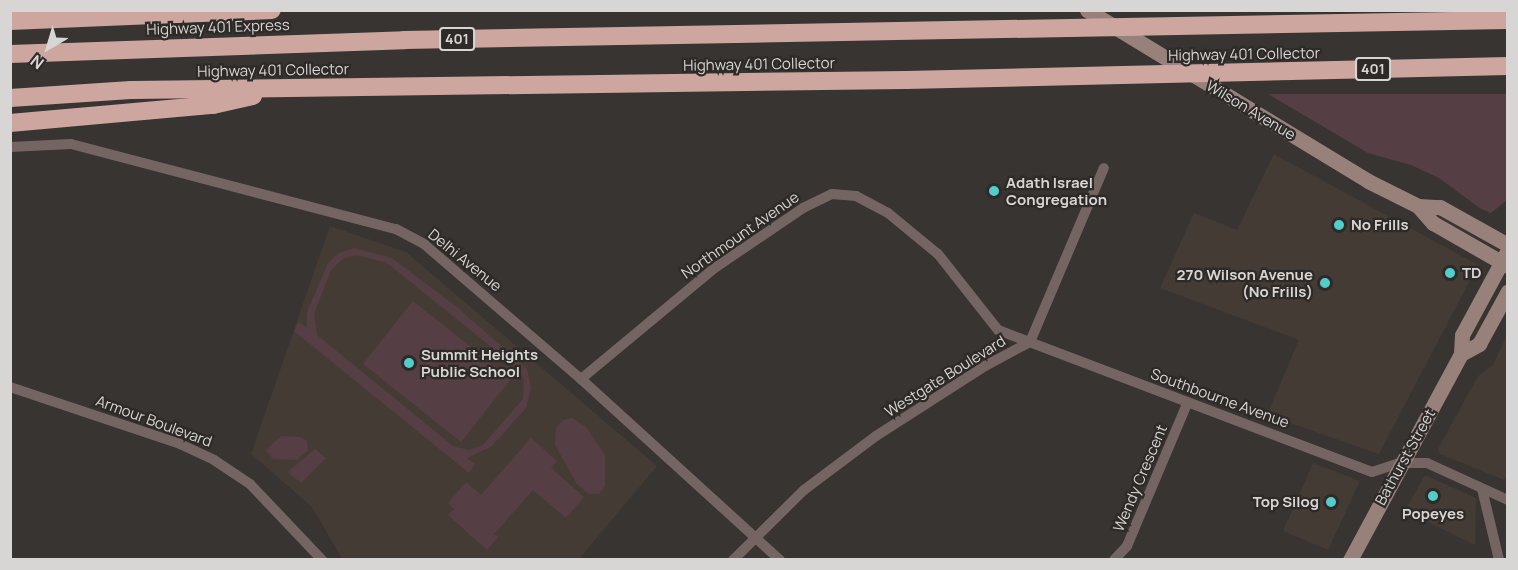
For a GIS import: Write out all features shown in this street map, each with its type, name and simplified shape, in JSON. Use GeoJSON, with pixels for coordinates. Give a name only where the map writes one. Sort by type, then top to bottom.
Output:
{"type":"FeatureCollection","features":[{"type":"Feature","properties":{"kind":"highway","name":"Highway 401 Express"},"geometry":{"type":"LineString","coordinates":[[10,21],[272,10]]}},
{"type":"Feature","properties":{"kind":"highway","name":"Highway 401 Express"},"geometry":{"type":"LineString","coordinates":[[10,54],[404,40],[1508,20]]}},
{"type":"Feature","properties":{"kind":"highway","name":"Highway 401 Collector"},"geometry":{"type":"LineString","coordinates":[[10,98],[131,90],[1239,73],[1508,66]]}},
{"type":"Feature","properties":{"kind":"highway"},"geometry":{"type":"LineString","coordinates":[[10,123],[213,105],[297,87]]}},
{"type":"Feature","properties":{"kind":"main road","name":"Wilson Avenue"},"geometry":{"type":"LineString","coordinates":[[1087,10],[1368,181],[1418,206],[1433,223],[1505,259]]}},
{"type":"Feature","properties":{"kind":"main road","name":"Wilson Avenue"},"geometry":{"type":"LineString","coordinates":[[1418,206],[1440,207],[1508,245]]}},
{"type":"Feature","properties":{"kind":"main road","name":"Bathurst Street"},"geometry":{"type":"LineString","coordinates":[[1350,560],[1400,463],[1461,354],[1462,335],[1505,259]]}},
{"type":"Feature","properties":{"kind":"main road","name":"Bathurst Street"},"geometry":{"type":"LineString","coordinates":[[1461,354],[1479,344],[1508,291]]}},
{"type":"Feature","properties":{"kind":"street","name":"Delhi Avenue"},"geometry":{"type":"LineString","coordinates":[[10,147],[71,144],[396,229],[424,244],[581,379],[780,560]]}},
{"type":"Feature","properties":{"kind":"street","name":"Westgate Boulevard"},"geometry":{"type":"LineString","coordinates":[[733,560],[804,490],[876,436],[985,366],[1030,342],[1104,168]]}},
{"type":"Feature","properties":{"kind":"street","name":"Northmount Avenue"},"geometry":{"type":"LineString","coordinates":[[581,379],[716,267],[803,208],[832,194],[856,196],[888,213],[938,254],[998,330],[1030,342]]}},
{"type":"Feature","properties":{"kind":"street","name":"Southbourne Avenue"},"geometry":{"type":"LineString","coordinates":[[1030,342],[1187,404],[1372,472],[1400,463],[1427,463],[1508,500]]}},
{"type":"Feature","properties":{"kind":"street","name":"Armour Boulevard"},"geometry":{"type":"LineString","coordinates":[[10,387],[180,444],[214,460],[249,484],[322,560]]}},
{"type":"Feature","properties":{"kind":"street","name":"Wendy Crescent"},"geometry":{"type":"LineString","coordinates":[[1114,560],[1127,546],[1187,404]]}},
{"type":"Feature","properties":{"kind":"street"},"geometry":{"type":"LineString","coordinates":[[1482,489],[1499,560]]}},
{"type":"Feature","properties":{"kind":"shaded area"},"geometry":{"type":"Polygon","coordinates":[[[1268,94],[1507,94],[1507,200],[1491,213],[1481,209],[1439,178],[1411,165],[1368,153],[1268,94]]]}},
{"type":"Feature","properties":{"kind":"shaded area"},"geometry":{"type":"Polygon","coordinates":[[[1274,154],[1478,265],[1379,454],[1267,415],[1299,340],[1160,288],[1194,213],[1237,230],[1274,154]]]}},
{"type":"Feature","properties":{"kind":"shaded area","name":"Summit Heights Public School"},"geometry":{"type":"Polygon","coordinates":[[[330,226],[406,252],[657,466],[579,559],[343,560],[312,507],[251,454],[330,226]]]}},
{"type":"Feature","properties":{"kind":"shaded area"},"geometry":{"type":"Polygon","coordinates":[[[354,248],[392,258],[458,308],[527,369],[531,389],[526,408],[492,446],[467,458],[475,464],[469,473],[294,331],[299,322],[307,328],[307,312],[328,263],[339,253],[354,248]],[[357,255],[344,258],[331,270],[314,314],[317,335],[453,446],[469,450],[483,445],[523,399],[524,381],[519,369],[387,263],[357,255]]]}},
{"type":"Feature","properties":{"kind":"shaded area"},"geometry":{"type":"Polygon","coordinates":[[[413,301],[511,379],[461,442],[363,364],[413,301]]]}},
{"type":"Feature","properties":{"kind":"shaded area"},"geometry":{"type":"Polygon","coordinates":[[[1507,335],[1508,473],[1504,480],[1440,454],[1438,449],[1478,376],[1493,365],[1507,335]]]}},
{"type":"Feature","properties":{"kind":"shaded area"},"geometry":{"type":"Polygon","coordinates":[[[572,418],[586,427],[605,455],[605,486],[599,494],[589,494],[577,484],[555,445],[556,428],[563,420],[572,418]]]}},
{"type":"Feature","properties":{"kind":"shaded area"},"geometry":{"type":"Polygon","coordinates":[[[281,436],[300,437],[307,441],[308,450],[297,460],[273,459],[266,450],[281,436]]]}},
{"type":"Feature","properties":{"kind":"shaded area"},"geometry":{"type":"Polygon","coordinates":[[[531,438],[557,461],[551,468],[584,497],[566,518],[533,490],[494,534],[498,537],[487,550],[448,515],[454,509],[448,503],[466,482],[481,495],[531,438]]]}},
{"type":"Feature","properties":{"kind":"shaded area"},"geometry":{"type":"Polygon","coordinates":[[[315,449],[326,458],[301,483],[288,472],[315,449]]]}},
{"type":"Feature","properties":{"kind":"shaded area"},"geometry":{"type":"Polygon","coordinates":[[[1313,463],[1360,481],[1328,550],[1283,531],[1313,463]]]}},
{"type":"Feature","properties":{"kind":"shaded area"},"geometry":{"type":"Polygon","coordinates":[[[1425,475],[1476,498],[1475,545],[1405,511],[1425,475]]]}},
{"type":"Feature","properties":{"kind":"place","name":"Adath Israel Congregation"},"geometry":{"type":"Point","coordinates":[994,191]}},
{"type":"Feature","properties":{"kind":"place","name":"No Frills"},"geometry":{"type":"Point","coordinates":[1339,225]}},
{"type":"Feature","properties":{"kind":"place","name":"TD"},"geometry":{"type":"Point","coordinates":[1450,273]}},
{"type":"Feature","properties":{"kind":"place","name":"270 Wilson Avenue (No Frills)"},"geometry":{"type":"Point","coordinates":[1325,283]}},
{"type":"Feature","properties":{"kind":"place","name":"Summit Heights Public School"},"geometry":{"type":"Point","coordinates":[409,363]}},
{"type":"Feature","properties":{"kind":"place","name":"Popeyes"},"geometry":{"type":"Point","coordinates":[1433,496]}},
{"type":"Feature","properties":{"kind":"place","name":"Top Silog"},"geometry":{"type":"Point","coordinates":[1331,502]}}]}
